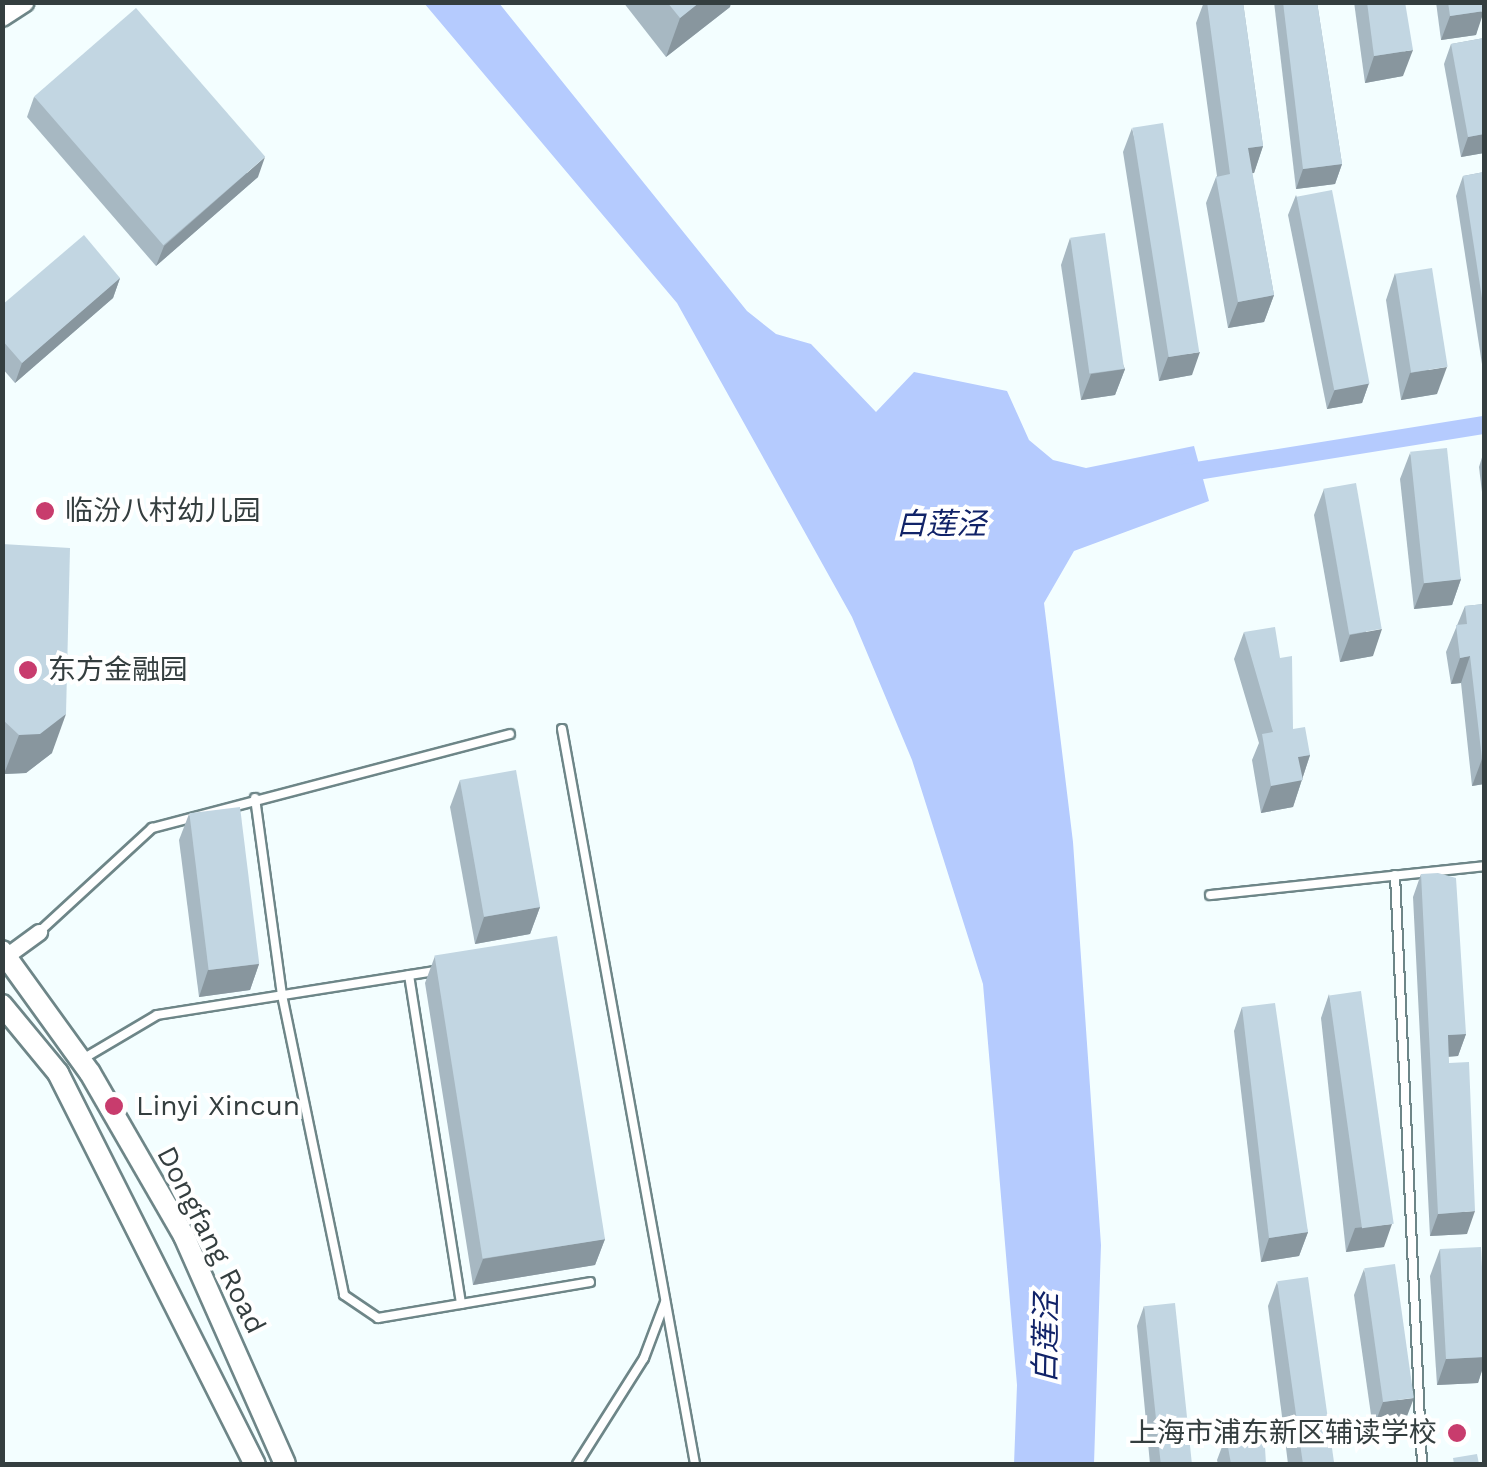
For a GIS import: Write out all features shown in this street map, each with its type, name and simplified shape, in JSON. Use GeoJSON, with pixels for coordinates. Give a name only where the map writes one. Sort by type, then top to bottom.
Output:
{"type":"FeatureCollection","features":[{"type":"Feature","properties":{"kind":"main road","name":"Dongfang Road"},"geometry":{"type":"LineString","coordinates":[[4,955],[81,1060],[184,1236],[285,1464]]}},
{"type":"Feature","properties":{"kind":"main road"},"geometry":{"type":"LineString","coordinates":[[2,1005],[58,1073],[255,1464]]}},
{"type":"Feature","properties":{"kind":"street"},"geometry":{"type":"LineString","coordinates":[[2,16],[25,2]]}},
{"type":"Feature","properties":{"kind":"street"},"geometry":{"type":"LineString","coordinates":[[4,955],[39,932]]}},
{"type":"Feature","properties":{"kind":"lane"},"geometry":{"type":"LineString","coordinates":[[562,729],[695,1464]]}},
{"type":"Feature","properties":{"kind":"lane"},"geometry":{"type":"LineString","coordinates":[[39,932],[152,828],[510,734]]}},
{"type":"Feature","properties":{"kind":"lane"},"geometry":{"type":"LineString","coordinates":[[255,798],[282,995],[344,1295],[378,1318],[590,1282]]}},
{"type":"Feature","properties":{"kind":"lane"},"geometry":{"type":"LineString","coordinates":[[1210,895],[1484,866]]}},
{"type":"Feature","properties":{"kind":"lane"},"geometry":{"type":"LineString","coordinates":[[1395,875],[1422,1464]]}},
{"type":"Feature","properties":{"kind":"lane"},"geometry":{"type":"LineString","coordinates":[[81,1060],[157,1015],[460,966]]}},
{"type":"Feature","properties":{"kind":"lane"},"geometry":{"type":"LineString","coordinates":[[409,974],[460,1304]]}},
{"type":"Feature","properties":{"kind":"lane"},"geometry":{"type":"LineString","coordinates":[[577,1464],[644,1358],[666,1300]]}},
{"type":"Feature","properties":{"kind":"water","name":"白莲泾"},"geometry":{"type":"Polygon","coordinates":[[[424,3],[499,3],[747,311],[776,334],[811,344],[876,412],[914,372],[1007,391],[1029,440],[1053,460],[1086,468],[1194,446],[1209,501],[1074,551],[1044,603],[1073,842],[1101,1245],[1094,1464],[1014,1464],[1017,1385],[983,984],[912,760],[852,617],[677,303],[424,3]]]}},
{"type":"Feature","properties":{"kind":"building"},"geometry":{"type":"Polygon","coordinates":[[[667,2],[700,2],[680,18],[667,2]]]}},
{"type":"Feature","properties":{"kind":"building"},"geometry":{"type":"Polygon","coordinates":[[[1207,2],[1243,2],[1263,146],[1248,148],[1274,295],[1238,302],[1216,177],[1230,174],[1207,2]]]}},
{"type":"Feature","properties":{"kind":"building"},"geometry":{"type":"Polygon","coordinates":[[[1283,2],[1317,2],[1342,164],[1303,169],[1283,2]]]}},
{"type":"Feature","properties":{"kind":"building"},"geometry":{"type":"Polygon","coordinates":[[[1367,2],[1405,2],[1413,50],[1374,56],[1367,2]]]}},
{"type":"Feature","properties":{"kind":"building"},"geometry":{"type":"Polygon","coordinates":[[[1448,2],[1483,2],[1484,11],[1450,16],[1448,2]]]}},
{"type":"Feature","properties":{"kind":"building"},"geometry":{"type":"Polygon","coordinates":[[[136,8],[265,157],[163,245],[34,97],[136,8]]]}},
{"type":"Feature","properties":{"kind":"building"},"geometry":{"type":"Polygon","coordinates":[[[1484,38],[1484,134],[1468,137],[1451,44],[1484,38]]]}},
{"type":"Feature","properties":{"kind":"building"},"geometry":{"type":"Polygon","coordinates":[[[1163,123],[1199,352],[1169,357],[1132,128],[1163,123]]]}},
{"type":"Feature","properties":{"kind":"building"},"geometry":{"type":"Polygon","coordinates":[[[1484,172],[1484,311],[1463,176],[1484,172]]]}},
{"type":"Feature","properties":{"kind":"building"},"geometry":{"type":"Polygon","coordinates":[[[1332,190],[1370,383],[1334,390],[1297,197],[1332,190]]]}},
{"type":"Feature","properties":{"kind":"building"},"geometry":{"type":"Polygon","coordinates":[[[1105,233],[1124,369],[1089,374],[1070,238],[1105,233]]]}},
{"type":"Feature","properties":{"kind":"building"},"geometry":{"type":"Polygon","coordinates":[[[84,235],[120,278],[22,363],[2,340],[2,305],[84,235]]]}},
{"type":"Feature","properties":{"kind":"building"},"geometry":{"type":"Polygon","coordinates":[[[1432,268],[1448,367],[1411,373],[1395,274],[1432,268]]]}},
{"type":"Feature","properties":{"kind":"building"},"geometry":{"type":"Polygon","coordinates":[[[1447,448],[1461,579],[1424,583],[1410,452],[1447,448]]]}},
{"type":"Feature","properties":{"kind":"building"},"geometry":{"type":"Polygon","coordinates":[[[1356,483],[1382,629],[1349,634],[1324,489],[1356,483]]]}},
{"type":"Feature","properties":{"kind":"building","name":"东方金融园"},"geometry":{"type":"Polygon","coordinates":[[[2,544],[70,548],[66,714],[40,734],[19,735],[2,719],[2,544]]]}},
{"type":"Feature","properties":{"kind":"building"},"geometry":{"type":"Polygon","coordinates":[[[1484,604],[1482,759],[1470,656],[1460,658],[1456,625],[1467,624],[1465,606],[1484,604]]]}},
{"type":"Feature","properties":{"kind":"building"},"geometry":{"type":"Polygon","coordinates":[[[1275,627],[1280,658],[1292,656],[1293,729],[1305,727],[1310,755],[1298,757],[1303,780],[1271,786],[1262,734],[1273,732],[1244,632],[1275,627]]]}},
{"type":"Feature","properties":{"kind":"building"},"geometry":{"type":"Polygon","coordinates":[[[516,770],[540,907],[484,917],[460,780],[516,770]]]}},
{"type":"Feature","properties":{"kind":"building"},"geometry":{"type":"Polygon","coordinates":[[[240,807],[259,964],[209,970],[189,813],[240,807]]]}},
{"type":"Feature","properties":{"kind":"building"},"geometry":{"type":"Polygon","coordinates":[[[1421,874],[1456,878],[1466,1034],[1448,1035],[1449,1063],[1469,1062],[1475,1211],[1438,1214],[1421,874]]]}},
{"type":"Feature","properties":{"kind":"building"},"geometry":{"type":"Polygon","coordinates":[[[557,936],[605,1239],[483,1259],[435,955],[557,936]]]}},
{"type":"Feature","properties":{"kind":"building"},"geometry":{"type":"Polygon","coordinates":[[[1361,991],[1394,1224],[1362,1228],[1329,995],[1361,991]]]}},
{"type":"Feature","properties":{"kind":"building"},"geometry":{"type":"Polygon","coordinates":[[[1275,1003],[1308,1232],[1269,1238],[1242,1007],[1275,1003]]]}},
{"type":"Feature","properties":{"kind":"building"},"geometry":{"type":"Polygon","coordinates":[[[1481,1247],[1484,1357],[1446,1359],[1440,1249],[1481,1247]]]}},
{"type":"Feature","properties":{"kind":"building"},"geometry":{"type":"Polygon","coordinates":[[[1395,1264],[1414,1398],[1383,1402],[1364,1268],[1395,1264]]]}},
{"type":"Feature","properties":{"kind":"building"},"geometry":{"type":"Polygon","coordinates":[[[1308,1277],[1334,1464],[1303,1464],[1277,1281],[1308,1277]]]}},
{"type":"Feature","properties":{"kind":"building"},"geometry":{"type":"Polygon","coordinates":[[[1175,1303],[1192,1464],[1161,1464],[1144,1306],[1175,1303]]]}},
{"type":"Feature","properties":{"kind":"building"},"geometry":{"type":"Polygon","coordinates":[[[1264,1433],[1266,1464],[1231,1464],[1226,1436],[1264,1433]]]}},
{"type":"Feature","properties":{"kind":"building"},"geometry":{"type":"Polygon","coordinates":[[[1477,1454],[1479,1464],[1454,1464],[1453,1458],[1477,1454]]]}},
{"type":"Feature","properties":{"kind":"waterway"},"geometry":{"type":"LineString","coordinates":[[1178,474],[1484,425]]}},
{"type":"Feature","properties":{"kind":"place","name":"临汾八村幼儿园"},"geometry":{"type":"Point","coordinates":[45,511]}},
{"type":"Feature","properties":{"kind":"place","name":"东方金融园"},"geometry":{"type":"Point","coordinates":[28,670]}},
{"type":"Feature","properties":{"kind":"place","name":"Linyi Xincun"},"geometry":{"type":"Point","coordinates":[114,1106]}},
{"type":"Feature","properties":{"kind":"place","name":"上海市浦东新区辅读学校"},"geometry":{"type":"Point","coordinates":[1457,1433]}}]}
